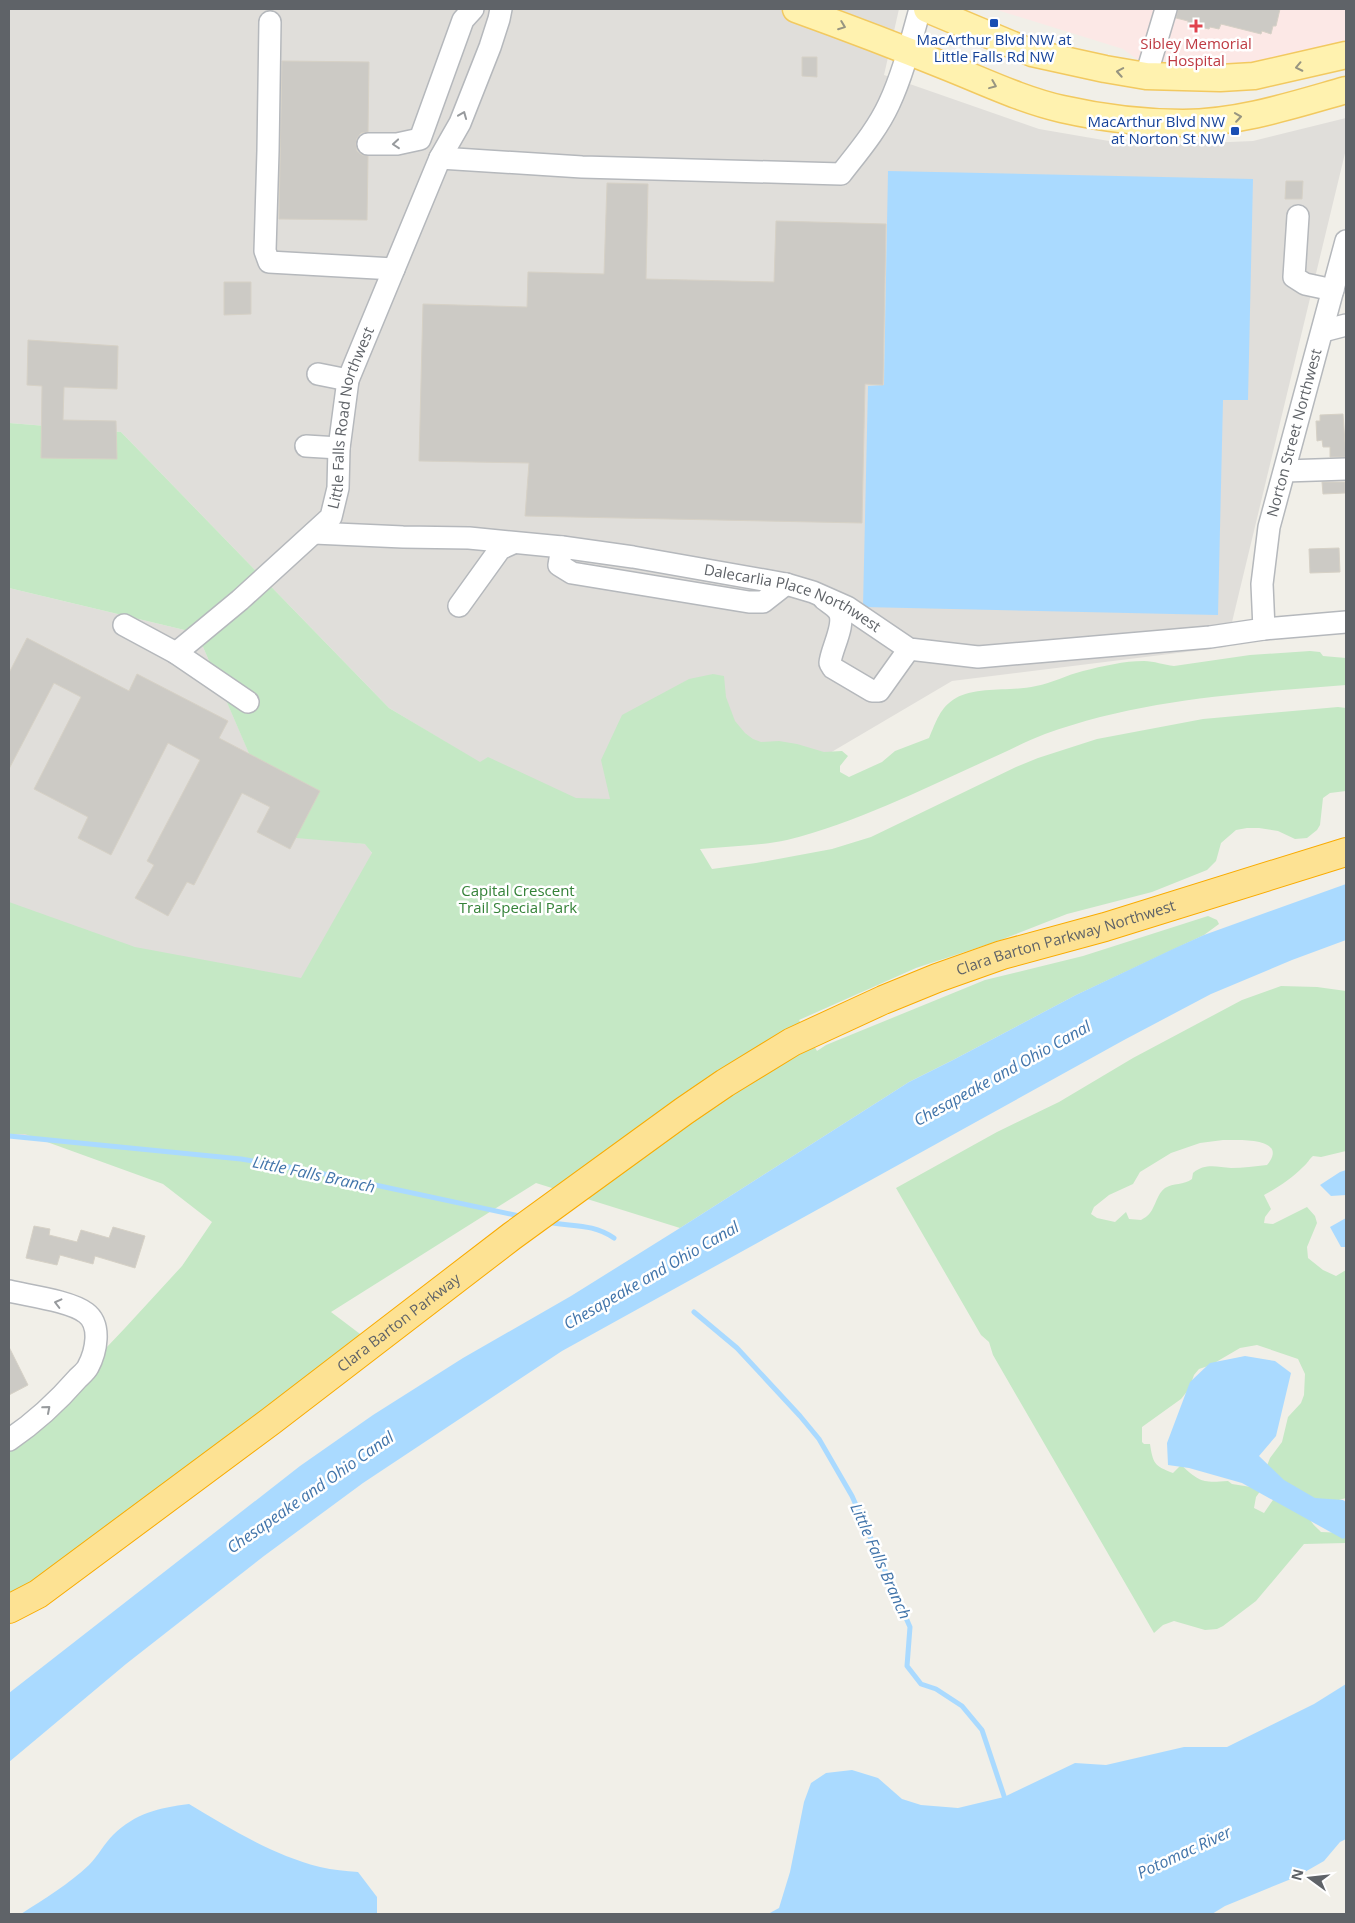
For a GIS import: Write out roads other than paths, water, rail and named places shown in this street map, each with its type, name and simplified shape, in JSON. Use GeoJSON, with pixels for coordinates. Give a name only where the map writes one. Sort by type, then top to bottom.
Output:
{"type":"FeatureCollection","features":[{"type":"Feature","properties":{"kind":"highway","name":"Clara Barton Parkway Northwest"},"geometry":{"type":"LineString","coordinates":[[792,1042],[937,978],[1002,955],[1106,927],[1346,852]]}},
{"type":"Feature","properties":{"kind":"highway","name":"Clara Barton Parkway"},"geometry":{"type":"LineString","coordinates":[[9,1609],[38,1594],[271,1421],[512,1236],[692,1105],[792,1042]]}},
{"type":"Feature","properties":{"kind":"main road"},"geometry":{"type":"LineString","coordinates":[[796,9],[908,51],[1027,99],[1062,109],[1138,121],[1184,123],[1241,117],[1272,111],[1346,90]]}},
{"type":"Feature","properties":{"kind":"main road"},"geometry":{"type":"LineString","coordinates":[[927,9],[1032,53],[1146,76],[1205,78],[1254,76],[1346,55]]}},
{"type":"Feature","properties":{"kind":"street"},"geometry":{"type":"LineString","coordinates":[[368,144],[397,144],[420,140],[463,20],[473,9]]}},
{"type":"Feature","properties":{"kind":"street"},"geometry":{"type":"LineString","coordinates":[[478,9],[477,18],[440,119],[440,158],[582,167],[841,174],[869,137],[888,105],[908,51],[920,9]]}},
{"type":"Feature","properties":{"kind":"street","name":"Little Falls Road Northwest"},"geometry":{"type":"LineString","coordinates":[[176,654],[240,600],[332,517],[338,488],[339,448],[348,380],[440,158],[460,122],[490,46],[499,19],[500,9]]}},
{"type":"Feature","properties":{"kind":"street"},"geometry":{"type":"LineString","coordinates":[[1146,76],[1166,9]]}},
{"type":"Feature","properties":{"kind":"street"},"geometry":{"type":"LineString","coordinates":[[270,22],[264,252],[269,262],[394,270]]}},
{"type":"Feature","properties":{"kind":"street"},"geometry":{"type":"LineString","coordinates":[[1298,216],[1294,277],[1305,284],[1333,290]]}},
{"type":"Feature","properties":{"kind":"street","name":"Norton Street Northwest"},"geometry":{"type":"LineString","coordinates":[[1264,629],[1262,591],[1269,527],[1346,241]]}},
{"type":"Feature","properties":{"kind":"street"},"geometry":{"type":"LineString","coordinates":[[1323,332],[1346,325]]}},
{"type":"Feature","properties":{"kind":"street"},"geometry":{"type":"LineString","coordinates":[[318,374],[348,380]]}},
{"type":"Feature","properties":{"kind":"street"},"geometry":{"type":"LineString","coordinates":[[306,446],[339,448]]}},
{"type":"Feature","properties":{"kind":"street"},"geometry":{"type":"LineString","coordinates":[[1285,471],[1346,469]]}},
{"type":"Feature","properties":{"kind":"street","name":"Dalecarlia Place Northwest"},"geometry":{"type":"LineString","coordinates":[[314,533],[469,538],[562,547],[633,557],[786,584],[820,595],[847,607],[909,649],[978,657],[1210,637],[1264,629],[1346,622]]}},
{"type":"Feature","properties":{"kind":"street"},"geometry":{"type":"LineString","coordinates":[[459,606],[500,549],[513,543]]}},
{"type":"Feature","properties":{"kind":"street"},"geometry":{"type":"LineString","coordinates":[[820,595],[834,607],[841,618],[830,656],[830,663],[833,668],[872,691],[879,691],[909,649]]}},
{"type":"Feature","properties":{"kind":"street"},"geometry":{"type":"LineString","coordinates":[[124,625],[176,654],[248,702]]}},
{"type":"Feature","properties":{"kind":"street"},"geometry":{"type":"LineString","coordinates":[[9,1291],[66,1305],[86,1313],[96,1329],[97,1339],[88,1367],[66,1392],[9,1440]]}},
{"type":"Feature","properties":{"kind":"water"},"geometry":{"type":"Polygon","coordinates":[[[888,171],[1253,179],[1248,400],[1223,400],[1218,615],[863,607],[868,386],[884,385],[888,171]]]}},
{"type":"Feature","properties":{"kind":"water","name":"Chesapeake and Ohio Canal"},"geometry":{"type":"Polygon","coordinates":[[[1346,884],[1346,940],[1211,994],[1124,1040],[562,1351],[363,1483],[264,1556],[126,1664],[9,1762],[9,1693],[300,1466],[373,1415],[463,1358],[571,1296],[909,1082],[1076,995],[1173,949],[1204,935],[1346,884]]]}},
{"type":"Feature","properties":{"kind":"water"},"geometry":{"type":"Polygon","coordinates":[[[1346,1170],[1346,1195],[1331,1196],[1320,1185],[1340,1172],[1346,1170]]]}},
{"type":"Feature","properties":{"kind":"water"},"geometry":{"type":"Polygon","coordinates":[[[1346,1218],[1346,1247],[1341,1247],[1330,1227],[1346,1218]]]}},
{"type":"Feature","properties":{"kind":"water"},"geometry":{"type":"Polygon","coordinates":[[[1245,1356],[1275,1361],[1291,1373],[1276,1436],[1259,1456],[1284,1480],[1315,1498],[1343,1500],[1346,1502],[1346,1537],[1343,1539],[1242,1483],[1189,1468],[1168,1465],[1167,1443],[1190,1382],[1210,1363],[1245,1356]]]}},
{"type":"Feature","properties":{"kind":"water","name":"Potomac River"},"geometry":{"type":"Polygon","coordinates":[[[1346,1684],[1346,1839],[1340,1842],[1324,1861],[1296,1877],[1225,1906],[1212,1914],[768,1914],[779,1908],[790,1872],[804,1802],[811,1783],[826,1773],[852,1770],[878,1778],[902,1799],[921,1805],[958,1808],[1004,1797],[1075,1763],[1106,1765],[1184,1747],[1227,1747],[1314,1704],[1346,1684]]]}},
{"type":"Feature","properties":{"kind":"water"},"geometry":{"type":"Polygon","coordinates":[[[189,1804],[220,1823],[285,1856],[320,1867],[358,1872],[377,1897],[377,1914],[21,1914],[73,1879],[92,1861],[113,1835],[130,1821],[167,1807],[189,1804]]]}},
{"type":"Feature","properties":{"kind":"waterway","name":"Little Falls Branch"},"geometry":{"type":"LineString","coordinates":[[9,1136],[241,1159],[301,1169],[524,1217]]}},
{"type":"Feature","properties":{"kind":"waterway","name":"Little Falls Branch"},"geometry":{"type":"LineString","coordinates":[[547,1222],[590,1228],[606,1233],[614,1238]]}},
{"type":"Feature","properties":{"kind":"waterway","name":"Little Falls Branch"},"geometry":{"type":"LineString","coordinates":[[694,1312],[737,1348],[819,1439],[852,1496],[910,1627],[907,1666],[921,1684],[936,1689],[962,1706],[982,1730],[1006,1802]]}},
{"type":"Feature","properties":{"kind":"place","name":"MacArthur Blvd NW at Little Falls Rd NW"},"geometry":{"type":"Point","coordinates":[994,23]}},
{"type":"Feature","properties":{"kind":"place","name":"Sibley Memorial Hospital"},"geometry":{"type":"Point","coordinates":[1196,26]}},
{"type":"Feature","properties":{"kind":"place","name":"MacArthur Blvd NW at Norton St NW"},"geometry":{"type":"Point","coordinates":[1235,131]}},
{"type":"Feature","properties":{"kind":"park label","name":"Capital Crescent Trail Special Park"},"geometry":{"type":"Point","coordinates":[518,900]}}]}
